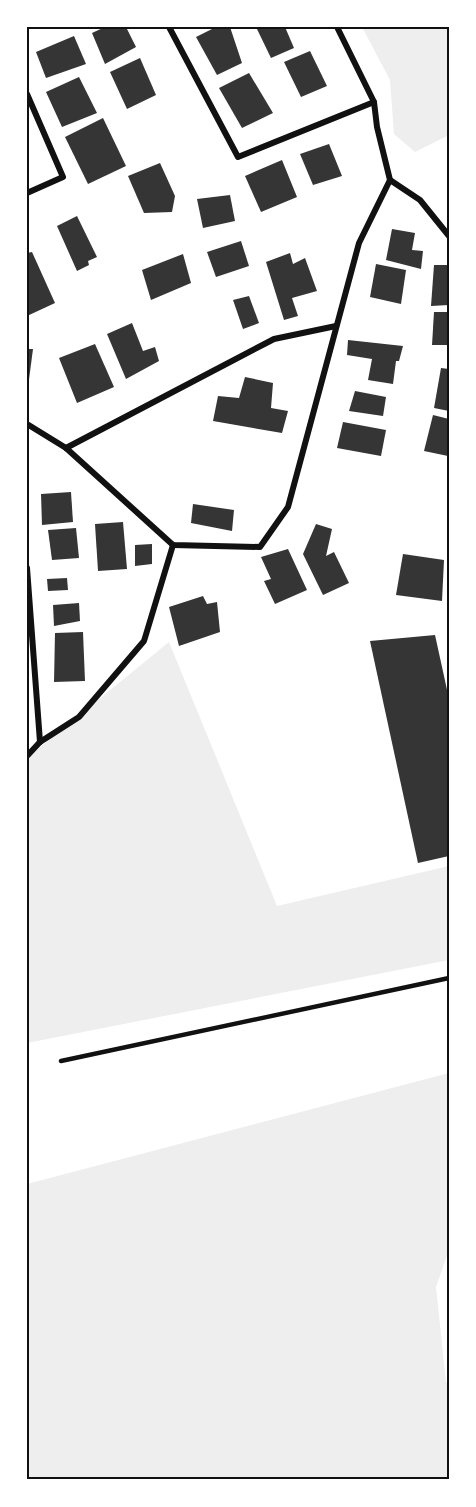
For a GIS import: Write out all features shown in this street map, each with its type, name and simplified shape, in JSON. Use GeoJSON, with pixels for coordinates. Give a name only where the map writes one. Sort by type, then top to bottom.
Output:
{"type":"FeatureCollection","features":[{"type":"Feature","properties":{"kind":"street"},"geometry":{"type":"LineString","coordinates":[[169,27],[238,157],[374,102]]}},
{"type":"Feature","properties":{"kind":"street"},"geometry":{"type":"LineString","coordinates":[[27,424],[66,448],[173,545],[260,548],[288,507],[359,243],[390,180],[377,127],[374,102],[337,27]]}},
{"type":"Feature","properties":{"kind":"street"},"geometry":{"type":"LineString","coordinates":[[27,94],[63,177],[27,193]]}},
{"type":"Feature","properties":{"kind":"street"},"geometry":{"type":"LineString","coordinates":[[390,180],[420,200],[449,236]]}},
{"type":"Feature","properties":{"kind":"street"},"geometry":{"type":"LineString","coordinates":[[66,448],[274,339],[336,326]]}},
{"type":"Feature","properties":{"kind":"street"},"geometry":{"type":"LineString","coordinates":[[27,756],[40,742],[79,717],[144,641],[173,545]]}},
{"type":"Feature","properties":{"kind":"street"},"geometry":{"type":"LineString","coordinates":[[27,568],[40,742]]}},
{"type":"Feature","properties":{"kind":"lane"},"geometry":{"type":"LineString","coordinates":[[61,1061],[449,978]]}},
{"type":"Feature","properties":{"kind":"shaded area"},"geometry":{"type":"Polygon","coordinates":[[[362,27],[449,28],[449,135],[415,152],[394,134],[390,80],[362,27]]]}},
{"type":"Feature","properties":{"kind":"shaded area"},"geometry":{"type":"Polygon","coordinates":[[[169,642],[277,906],[449,866],[449,960],[27,1043],[27,758],[169,642]]]}},
{"type":"Feature","properties":{"kind":"shaded area"},"geometry":{"type":"Polygon","coordinates":[[[449,1073],[449,1250],[436,1287],[446,1382],[449,1385],[449,1480],[27,1480],[27,1184],[449,1073]]]}},
{"type":"Feature","properties":{"kind":"building"},"geometry":{"type":"Polygon","coordinates":[[[105,27],[126,27],[136,47],[105,64],[92,33],[105,27]]]}},
{"type":"Feature","properties":{"kind":"building"},"geometry":{"type":"Polygon","coordinates":[[[216,27],[230,27],[242,63],[217,75],[196,37],[216,27]]]}},
{"type":"Feature","properties":{"kind":"building"},"geometry":{"type":"Polygon","coordinates":[[[256,27],[285,27],[294,48],[271,58],[256,27]]]}},
{"type":"Feature","properties":{"kind":"building"},"geometry":{"type":"Polygon","coordinates":[[[74,36],[86,64],[46,78],[36,52],[74,36]]]}},
{"type":"Feature","properties":{"kind":"building"},"geometry":{"type":"Polygon","coordinates":[[[310,51],[327,86],[301,97],[284,62],[310,51]]]}},
{"type":"Feature","properties":{"kind":"building"},"geometry":{"type":"Polygon","coordinates":[[[140,58],[156,95],[127,109],[110,72],[140,58]]]}},
{"type":"Feature","properties":{"kind":"building"},"geometry":{"type":"Polygon","coordinates":[[[249,73],[273,113],[242,128],[219,88],[249,73]]]}},
{"type":"Feature","properties":{"kind":"building"},"geometry":{"type":"Polygon","coordinates":[[[79,77],[97,113],[62,127],[46,92],[79,77]]]}},
{"type":"Feature","properties":{"kind":"building"},"geometry":{"type":"Polygon","coordinates":[[[103,118],[126,166],[88,184],[65,137],[103,118]]]}},
{"type":"Feature","properties":{"kind":"building"},"geometry":{"type":"Polygon","coordinates":[[[329,144],[342,176],[313,185],[300,154],[329,144]]]}},
{"type":"Feature","properties":{"kind":"building"},"geometry":{"type":"Polygon","coordinates":[[[282,160],[297,197],[261,212],[245,176],[282,160]]]}},
{"type":"Feature","properties":{"kind":"building"},"geometry":{"type":"Polygon","coordinates":[[[160,163],[175,196],[172,212],[144,213],[128,176],[160,163]]]}},
{"type":"Feature","properties":{"kind":"building"},"geometry":{"type":"Polygon","coordinates":[[[230,195],[235,221],[203,228],[197,199],[230,195]]]}},
{"type":"Feature","properties":{"kind":"building"},"geometry":{"type":"Polygon","coordinates":[[[77,216],[97,257],[88,261],[89,265],[77,271],[57,226],[77,216]]]}},
{"type":"Feature","properties":{"kind":"building"},"geometry":{"type":"Polygon","coordinates":[[[392,229],[415,233],[412,250],[423,251],[421,269],[386,260],[392,229]]]}},
{"type":"Feature","properties":{"kind":"building"},"geometry":{"type":"Polygon","coordinates":[[[241,241],[249,266],[216,277],[207,252],[241,241]]]}},
{"type":"Feature","properties":{"kind":"building"},"geometry":{"type":"Polygon","coordinates":[[[32,252],[55,303],[27,316],[27,253],[32,252]]]}},
{"type":"Feature","properties":{"kind":"building"},"geometry":{"type":"Polygon","coordinates":[[[290,253],[293,264],[305,258],[317,291],[292,298],[298,316],[284,320],[266,262],[290,253]]]}},
{"type":"Feature","properties":{"kind":"building"},"geometry":{"type":"Polygon","coordinates":[[[183,254],[191,283],[151,300],[142,270],[183,254]]]}},
{"type":"Feature","properties":{"kind":"building"},"geometry":{"type":"Polygon","coordinates":[[[376,264],[406,270],[401,304],[370,297],[376,264]]]}},
{"type":"Feature","properties":{"kind":"building"},"geometry":{"type":"Polygon","coordinates":[[[434,265],[448,265],[449,305],[431,306],[434,265]]]}},
{"type":"Feature","properties":{"kind":"building"},"geometry":{"type":"Polygon","coordinates":[[[249,296],[259,323],[243,329],[233,300],[249,296]]]}},
{"type":"Feature","properties":{"kind":"building"},"geometry":{"type":"Polygon","coordinates":[[[434,312],[449,312],[449,345],[432,345],[434,312]]]}},
{"type":"Feature","properties":{"kind":"building"},"geometry":{"type":"Polygon","coordinates":[[[132,323],[143,351],[155,347],[159,361],[126,379],[107,334],[132,323]]]}},
{"type":"Feature","properties":{"kind":"building"},"geometry":{"type":"Polygon","coordinates":[[[348,340],[403,346],[399,361],[396,361],[393,384],[368,380],[372,359],[347,355],[348,340]]]}},
{"type":"Feature","properties":{"kind":"building"},"geometry":{"type":"Polygon","coordinates":[[[95,344],[114,387],[77,403],[59,358],[95,344]]]}},
{"type":"Feature","properties":{"kind":"building"},"geometry":{"type":"Polygon","coordinates":[[[27,349],[33,349],[28,387],[27,387],[27,349]]]}},
{"type":"Feature","properties":{"kind":"building"},"geometry":{"type":"Polygon","coordinates":[[[441,368],[449,369],[449,411],[434,408],[441,368]]]}},
{"type":"Feature","properties":{"kind":"building"},"geometry":{"type":"Polygon","coordinates":[[[245,377],[273,383],[271,408],[288,411],[282,433],[213,421],[218,396],[239,398],[245,377]]]}},
{"type":"Feature","properties":{"kind":"building"},"geometry":{"type":"Polygon","coordinates":[[[355,391],[386,397],[383,416],[349,411],[355,391]]]}},
{"type":"Feature","properties":{"kind":"building"},"geometry":{"type":"Polygon","coordinates":[[[433,415],[449,419],[448,456],[424,451],[433,415]]]}},
{"type":"Feature","properties":{"kind":"building"},"geometry":{"type":"Polygon","coordinates":[[[343,422],[386,430],[381,456],[337,448],[343,422]]]}},
{"type":"Feature","properties":{"kind":"building"},"geometry":{"type":"Polygon","coordinates":[[[71,492],[73,522],[42,525],[41,494],[71,492]]]}},
{"type":"Feature","properties":{"kind":"building"},"geometry":{"type":"Polygon","coordinates":[[[193,504],[234,510],[232,531],[191,523],[193,504]]]}},
{"type":"Feature","properties":{"kind":"building"},"geometry":{"type":"Polygon","coordinates":[[[123,522],[127,569],[98,571],[95,524],[123,522]]]}},
{"type":"Feature","properties":{"kind":"building"},"geometry":{"type":"Polygon","coordinates":[[[316,524],[332,529],[326,556],[334,552],[349,583],[323,595],[303,554],[316,524]]]}},
{"type":"Feature","properties":{"kind":"building"},"geometry":{"type":"Polygon","coordinates":[[[76,528],[79,558],[52,560],[48,530],[76,528]]]}},
{"type":"Feature","properties":{"kind":"building"},"geometry":{"type":"Polygon","coordinates":[[[152,544],[152,564],[135,566],[135,545],[152,544]]]}},
{"type":"Feature","properties":{"kind":"building"},"geometry":{"type":"Polygon","coordinates":[[[288,549],[307,590],[275,604],[264,581],[271,579],[261,557],[288,549]]]}},
{"type":"Feature","properties":{"kind":"building"},"geometry":{"type":"Polygon","coordinates":[[[403,554],[444,560],[442,601],[396,595],[403,554]]]}},
{"type":"Feature","properties":{"kind":"building"},"geometry":{"type":"Polygon","coordinates":[[[67,578],[68,590],[48,591],[47,579],[67,578]]]}},
{"type":"Feature","properties":{"kind":"building"},"geometry":{"type":"Polygon","coordinates":[[[203,596],[207,604],[217,602],[220,632],[179,646],[169,607],[203,596]]]}},
{"type":"Feature","properties":{"kind":"building"},"geometry":{"type":"Polygon","coordinates":[[[79,603],[80,621],[54,626],[53,605],[79,603]]]}},
{"type":"Feature","properties":{"kind":"building"},"geometry":{"type":"Polygon","coordinates":[[[83,632],[85,681],[54,682],[55,633],[83,632]]]}},
{"type":"Feature","properties":{"kind":"building"},"geometry":{"type":"Polygon","coordinates":[[[435,635],[449,699],[449,856],[418,863],[370,641],[435,635]]]}}]}
